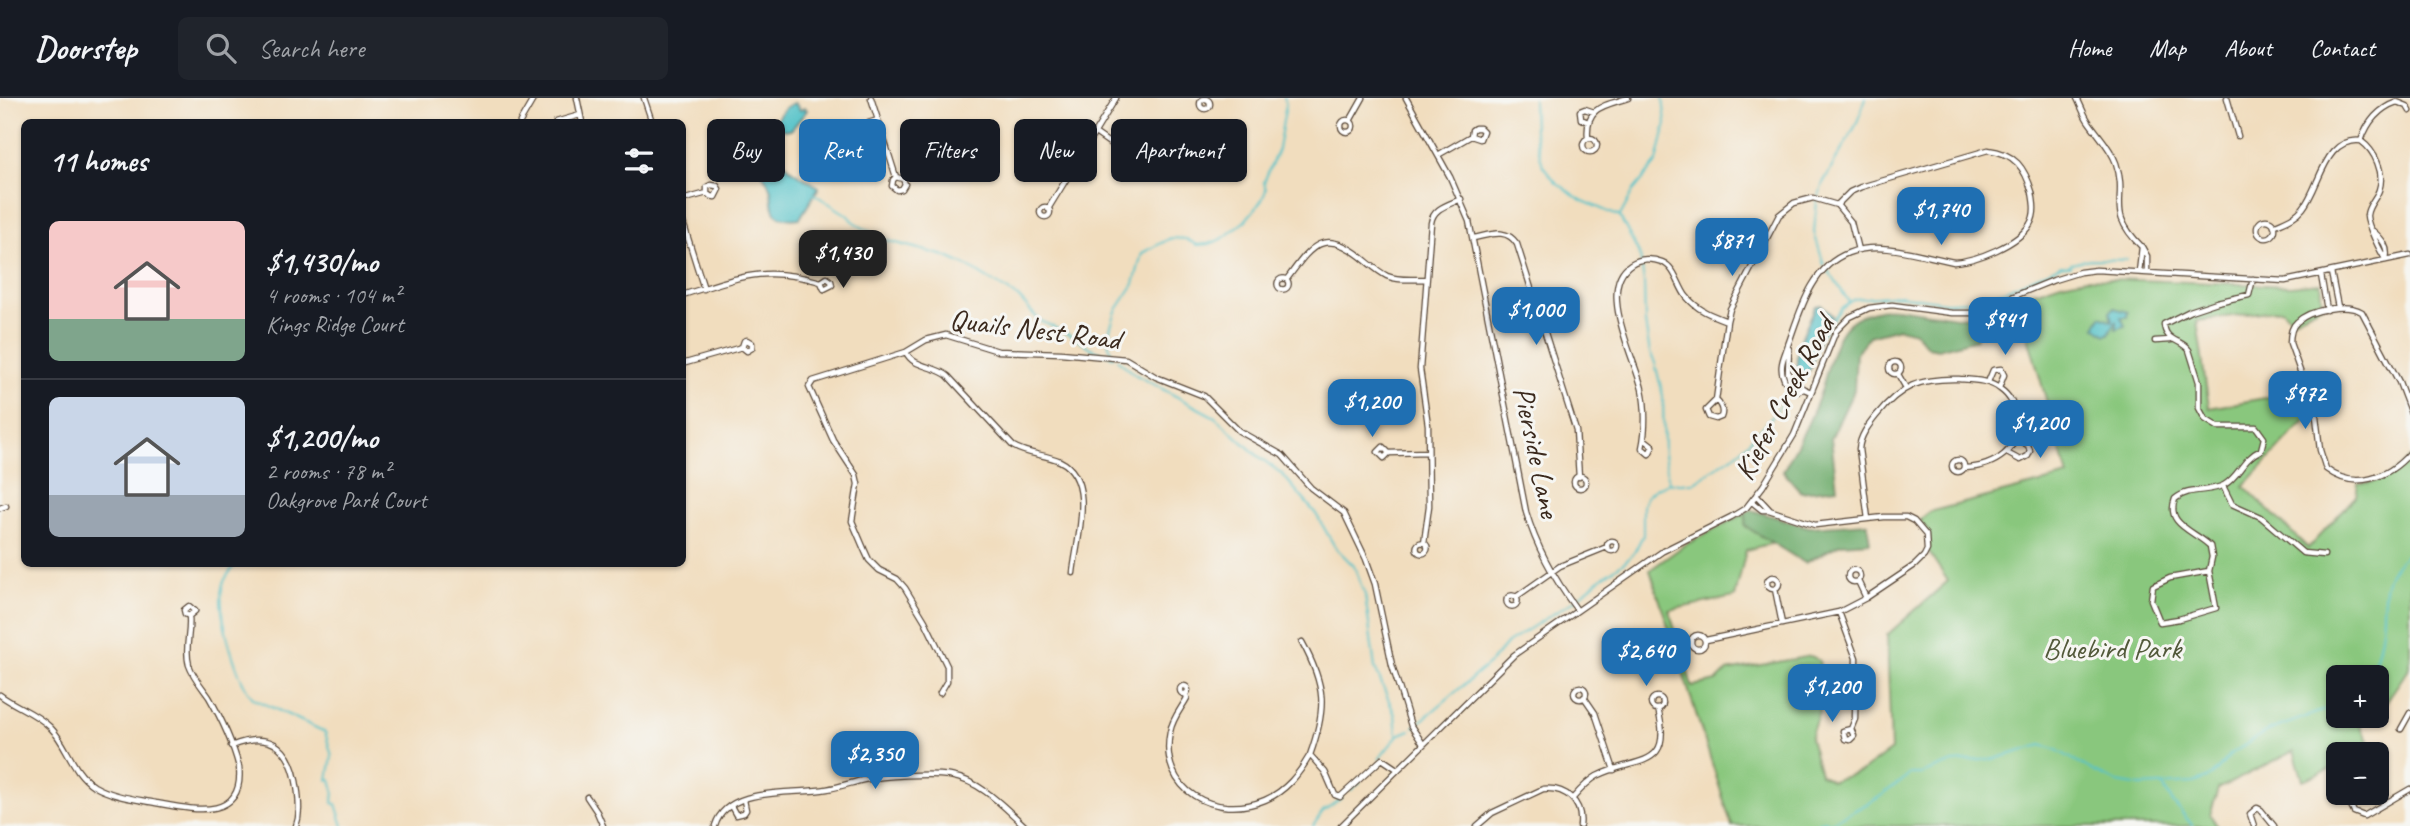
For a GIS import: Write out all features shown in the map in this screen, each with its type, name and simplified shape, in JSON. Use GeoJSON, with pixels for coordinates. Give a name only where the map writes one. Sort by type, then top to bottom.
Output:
{"type":"FeatureCollection","features":[{"type":"Feature","properties":{"kind":"street"},"geometry":{"type":"LineString","coordinates":[[522,119],[534,98]]}},
{"type":"Feature","properties":{"kind":"street"},"geometry":{"type":"LineString","coordinates":[[577,98],[581,119]]}},
{"type":"Feature","properties":{"kind":"street"},"geometry":{"type":"LineString","coordinates":[[644,98],[651,119]]}},
{"type":"Feature","properties":{"kind":"street"},"geometry":{"type":"LineString","coordinates":[[871,98],[878,119]]}},
{"type":"Feature","properties":{"kind":"street"},"geometry":{"type":"LineString","coordinates":[[1097,130],[1116,98]]}},
{"type":"Feature","properties":{"kind":"street"},"geometry":{"type":"LineString","coordinates":[[1194,98],[1200,101]]}},
{"type":"Feature","properties":{"kind":"street"},"geometry":{"type":"LineString","coordinates":[[1350,121],[1363,98]]}},
{"type":"Feature","properties":{"kind":"street","name":"Pierside Lane"},"geometry":{"type":"LineString","coordinates":[[1406,98],[1461,199],[1473,239],[1534,540],[1551,572],[1577,610]]}},
{"type":"Feature","properties":{"kind":"street"},"geometry":{"type":"LineString","coordinates":[[1588,138],[1588,122],[1594,111],[1628,98]]}},
{"type":"Feature","properties":{"kind":"street"},"geometry":{"type":"LineString","coordinates":[[2077,98],[2088,120],[2114,158],[2118,171],[2118,206],[2121,219],[2129,235],[2147,256],[2147,273]]}},
{"type":"Feature","properties":{"kind":"street"},"geometry":{"type":"LineString","coordinates":[[2227,98],[2238,136]]}},
{"type":"Feature","properties":{"kind":"street"},"geometry":{"type":"LineString","coordinates":[[2361,141],[2368,123],[2386,107],[2396,103],[2407,106],[2410,111]]}},
{"type":"Feature","properties":{"kind":"street"},"geometry":{"type":"LineString","coordinates":[[1588,122],[1581,120],[1580,111],[1594,111]]}},
{"type":"Feature","properties":{"kind":"street"},"geometry":{"type":"LineString","coordinates":[[568,119],[580,116]]}},
{"type":"Feature","properties":{"kind":"street"},"geometry":{"type":"LineString","coordinates":[[1438,155],[1471,136]]}},
{"type":"Feature","properties":{"kind":"street"},"geometry":{"type":"LineString","coordinates":[[2274,226],[2294,217],[2304,207],[2335,147],[2348,141],[2361,141],[2374,153],[2381,179],[2380,189],[2367,214],[2371,230],[2385,245],[2388,254],[2386,260]]}},
{"type":"Feature","properties":{"kind":"street"},"geometry":{"type":"LineString","coordinates":[[886,145],[896,177]]}},
{"type":"Feature","properties":{"kind":"street"},"geometry":{"type":"LineString","coordinates":[[1811,392],[1804,389],[1797,391],[1788,385],[1782,374],[1782,364],[1799,311],[1814,282],[1836,260],[1858,250],[1879,248],[1954,262],[1967,260],[2011,243],[2030,226],[2034,212],[2025,170],[2013,158],[1988,150],[1861,187],[1850,192],[1837,205]]}},
{"type":"Feature","properties":{"kind":"street"},"geometry":{"type":"LineString","coordinates":[[1048,209],[1065,182]]}},
{"type":"Feature","properties":{"kind":"street"},"geometry":{"type":"LineString","coordinates":[[686,199],[707,193]]}},
{"type":"Feature","properties":{"kind":"street"},"geometry":{"type":"LineString","coordinates":[[1424,543],[1429,506],[1428,425],[1420,369],[1432,216],[1440,208],[1461,199]]}},
{"type":"Feature","properties":{"kind":"street"},"geometry":{"type":"LineString","coordinates":[[1716,400],[1730,309],[1779,215],[1801,200],[1822,199],[1837,205],[1851,222],[1858,250]]}},
{"type":"Feature","properties":{"kind":"street"},"geometry":{"type":"LineString","coordinates":[[686,232],[704,289]]}},
{"type":"Feature","properties":{"kind":"street"},"geometry":{"type":"LineString","coordinates":[[1473,239],[1505,233],[1511,235],[1517,244],[1576,431],[1579,477]]}},
{"type":"Feature","properties":{"kind":"street"},"geometry":{"type":"LineString","coordinates":[[1287,279],[1309,250],[1331,241],[1348,247],[1387,276],[1426,279]]}},
{"type":"Feature","properties":{"kind":"street"},"geometry":{"type":"LineString","coordinates":[[2139,272],[2142,247]]}},
{"type":"Feature","properties":{"kind":"street","name":"Kiefer Creek Road"},"geometry":{"type":"LineString","coordinates":[[1341,826],[1454,716],[1505,662],[1663,551],[1731,517],[1752,502],[1794,435],[1836,331],[1850,317],[1869,308],[1904,305],[1952,313],[1972,313],[2080,272],[2096,270],[2285,281],[2410,255]]}},
{"type":"Feature","properties":{"kind":"street"},"geometry":{"type":"LineString","coordinates":[[1644,439],[1643,396],[1624,338],[1616,292],[1621,273],[1636,261],[1651,259],[1663,262],[1672,270],[1686,296],[1700,310],[1727,320]]}},
{"type":"Feature","properties":{"kind":"street"},"geometry":{"type":"LineString","coordinates":[[2331,272],[2338,307]]}},
{"type":"Feature","properties":{"kind":"street"},"geometry":{"type":"LineString","coordinates":[[686,294],[744,276],[767,273],[796,275],[821,282]]}},
{"type":"Feature","properties":{"kind":"street"},"geometry":{"type":"LineString","coordinates":[[2321,275],[2327,310]]}},
{"type":"Feature","properties":{"kind":"street"},"geometry":{"type":"LineString","coordinates":[[2209,570],[2170,578],[2153,586],[2151,600],[2160,622],[2216,608],[2209,570],[2212,557],[2210,546],[2176,520],[2173,516],[2173,504],[2180,494],[2223,486],[2248,457],[2263,447],[2263,434],[2256,427],[2218,427],[2205,419],[2199,408],[2199,382],[2189,350],[2172,340],[2164,331],[2164,324],[2217,302],[2245,297],[2251,290],[2253,279]]}},
{"type":"Feature","properties":{"kind":"street"},"geometry":{"type":"LineString","coordinates":[[2410,411],[2367,317],[2353,307],[2338,307],[2301,318],[2295,323],[2291,330],[2290,343],[2316,416],[2324,466],[2328,471],[2345,478],[2369,479],[2391,471],[2410,453]]}},
{"type":"Feature","properties":{"kind":"street","name":"Quails Nest Road"},"geometry":{"type":"LineString","coordinates":[[940,693],[945,687],[948,675],[943,656],[905,588],[897,579],[879,570],[869,560],[852,521],[858,484],[856,475],[833,440],[809,391],[810,383],[906,352],[926,340],[946,335],[998,351],[1126,359],[1156,377],[1204,396],[1239,432],[1282,455],[1311,488],[1344,513],[1372,578],[1392,665],[1411,726],[1423,744]]}},
{"type":"Feature","properties":{"kind":"street"},"geometry":{"type":"LineString","coordinates":[[2155,341],[2172,340]]}},
{"type":"Feature","properties":{"kind":"street"},"geometry":{"type":"LineString","coordinates":[[686,363],[742,347]]}},
{"type":"Feature","properties":{"kind":"street"},"geometry":{"type":"LineString","coordinates":[[906,352],[910,360],[937,369],[948,376],[1013,446],[1027,454],[1060,461],[1071,471],[1079,483],[1082,502],[1073,573]]}},
{"type":"Feature","properties":{"kind":"street"},"geometry":{"type":"LineString","coordinates":[[1988,382],[1993,370],[2001,369],[2004,374],[1999,388]]}},
{"type":"Feature","properties":{"kind":"street"},"geometry":{"type":"LineString","coordinates":[[1898,374],[1906,387]]}},
{"type":"Feature","properties":{"kind":"street"},"geometry":{"type":"LineString","coordinates":[[1868,519],[1860,440],[1887,402],[1906,387],[1938,379],[1988,382],[2008,396],[2015,411],[2017,428],[2015,439],[2007,453],[1990,464],[1964,468]]}},
{"type":"Feature","properties":{"kind":"street"},"geometry":{"type":"LineString","coordinates":[[2007,453],[2020,460],[2028,456],[2028,445],[2015,439]]}},
{"type":"Feature","properties":{"kind":"street"},"geometry":{"type":"LineString","coordinates":[[1389,453],[1428,452]]}},
{"type":"Feature","properties":{"kind":"street"},"geometry":{"type":"LineString","coordinates":[[2223,486],[2232,504],[2262,517],[2303,553],[2324,555]]}},
{"type":"Feature","properties":{"kind":"street"},"geometry":{"type":"LineString","coordinates":[[1756,495],[1769,510]]}},
{"type":"Feature","properties":{"kind":"street"},"geometry":{"type":"LineString","coordinates":[[1706,640],[1839,612],[1866,598],[1920,561],[1927,550],[1926,535],[1911,519],[1868,519],[1815,525],[1759,509],[1752,502]]}},
{"type":"Feature","properties":{"kind":"street"},"geometry":{"type":"LineString","coordinates":[[0,508],[6,506]]}},
{"type":"Feature","properties":{"kind":"street"},"geometry":{"type":"LineString","coordinates":[[1516,597],[1551,572],[1607,547]]}},
{"type":"Feature","properties":{"kind":"street"},"geometry":{"type":"LineString","coordinates":[[1858,582],[1866,598]]}},
{"type":"Feature","properties":{"kind":"street"},"geometry":{"type":"LineString","coordinates":[[1775,589],[1782,624]]}},
{"type":"Feature","properties":{"kind":"street"},"geometry":{"type":"LineString","coordinates":[[1839,612],[1856,658],[1856,719],[1851,729],[1854,732],[1853,737],[1850,740],[1845,739]]}},
{"type":"Feature","properties":{"kind":"street"},"geometry":{"type":"LineString","coordinates":[[0,695],[51,728],[75,769],[101,790],[118,796],[195,810],[218,808],[230,800],[240,783],[239,767],[215,709],[188,663],[186,645],[189,616]]}},
{"type":"Feature","properties":{"kind":"street"},"geometry":{"type":"LineString","coordinates":[[1186,694],[1187,698],[1170,732],[1169,753],[1174,777],[1181,786],[1197,797],[1220,806],[1231,807],[1263,801],[1284,789],[1299,774],[1319,731],[1323,704],[1317,672],[1302,642]]}},
{"type":"Feature","properties":{"kind":"street"},"geometry":{"type":"LineString","coordinates":[[1584,698],[1593,708],[1614,770]]}},
{"type":"Feature","properties":{"kind":"street"},"geometry":{"type":"LineString","coordinates":[[1573,797],[1597,776],[1649,758],[1658,748],[1663,734],[1658,709]]}},
{"type":"Feature","properties":{"kind":"street"},"geometry":{"type":"LineString","coordinates":[[2401,729],[2410,713]]}},
{"type":"Feature","properties":{"kind":"street"},"geometry":{"type":"LineString","coordinates":[[231,746],[249,740],[264,740],[284,751],[292,764],[296,782],[299,806],[296,826]]}},
{"type":"Feature","properties":{"kind":"street"},"geometry":{"type":"LineString","coordinates":[[1310,755],[1325,772],[1335,795],[1340,797],[1382,759],[1397,769]]}},
{"type":"Feature","properties":{"kind":"street"},"geometry":{"type":"LineString","coordinates":[[715,826],[721,814],[732,806],[774,792],[823,790],[866,779],[949,776],[965,780],[988,792],[1025,826]]}},
{"type":"Feature","properties":{"kind":"street"},"geometry":{"type":"LineString","coordinates":[[1477,826],[1492,813],[1543,789],[1559,790],[1573,797],[1580,809],[1580,826]]}},
{"type":"Feature","properties":{"kind":"street"},"geometry":{"type":"LineString","coordinates":[[2389,801],[2410,789]]}},
{"type":"Feature","properties":{"kind":"street"},"geometry":{"type":"LineString","coordinates":[[587,797],[603,826]]}},
{"type":"Feature","properties":{"kind":"street"},"geometry":{"type":"LineString","coordinates":[[732,806],[736,815],[742,814],[746,810],[744,800]]}},
{"type":"Feature","properties":{"kind":"street"},"geometry":{"type":"LineString","coordinates":[[2350,805],[2354,812],[2364,816],[2383,805]]}},
{"type":"Feature","properties":{"kind":"street"},"geometry":{"type":"LineString","coordinates":[[2254,826],[2250,814],[2257,808],[2262,810],[2274,826]]}},
{"type":"Feature","properties":{"kind":"green space","name":"Bluebird Park"},"geometry":{"type":"Polygon","coordinates":[[[2086,278],[2290,286],[2320,283],[2322,305],[2292,320],[2282,309],[2197,321],[2209,408],[2304,391],[2312,413],[2244,486],[2308,548],[2356,496],[2358,483],[2387,477],[2410,458],[2410,667],[2389,698],[2389,665],[2326,665],[2326,728],[2361,728],[2369,742],[2326,742],[2326,771],[2303,780],[2294,751],[2218,789],[2210,815],[2218,826],[1732,826],[1650,570],[1683,546],[1746,513],[1746,526],[1772,543],[1746,550],[1735,597],[1669,610],[1692,686],[1717,681],[1727,671],[1811,656],[1819,660],[1823,700],[1810,738],[1820,774],[1832,781],[1862,771],[1891,750],[1887,635],[1948,581],[1928,551],[1929,536],[1920,520],[1929,512],[2068,476],[2017,298],[2061,283],[2086,278]]]}},
{"type":"Feature","properties":{"kind":"green space"},"geometry":{"type":"Polygon","coordinates":[[[1897,308],[1956,317],[1975,316],[1977,339],[1938,349],[1928,347],[1915,332],[1899,328],[1869,336],[1856,353],[1854,390],[1831,438],[1837,488],[1801,492],[1783,471],[1815,407],[1840,334],[1860,316],[1897,308]]]}},
{"type":"Feature","properties":{"kind":"green space"},"geometry":{"type":"Polygon","coordinates":[[[1751,510],[1809,527],[1867,523],[1870,542],[1840,544],[1805,563],[1745,526],[1746,513],[1751,510]]]}},
{"type":"Feature","properties":{"kind":"water"},"geometry":{"type":"Polygon","coordinates":[[[795,103],[800,110],[807,110],[791,130],[785,130],[785,119],[777,119],[795,103]]]}},
{"type":"Feature","properties":{"kind":"water"},"geometry":{"type":"Polygon","coordinates":[[[785,163],[799,175],[799,182],[811,182],[819,187],[800,218],[791,219],[775,212],[768,183],[785,182],[785,163]]]}},
{"type":"Feature","properties":{"kind":"water"},"geometry":{"type":"Polygon","coordinates":[[[1822,305],[1832,316],[1821,335],[1810,370],[1799,374],[1797,357],[1801,339],[1816,306],[1822,305]]]}},
{"type":"Feature","properties":{"kind":"water"},"geometry":{"type":"Polygon","coordinates":[[[2114,308],[2128,312],[2127,317],[2121,317],[2125,326],[2116,329],[2116,320],[2106,335],[2095,327],[2101,316],[2112,321],[2110,312],[2114,308]]]}},
{"type":"Feature","properties":{"kind":"waterway"},"geometry":{"type":"LineString","coordinates":[[1112,354],[1108,342],[1113,335],[1109,332],[1116,311],[1134,284],[1142,253],[1171,238],[1186,239],[1197,245],[1222,239],[1245,221],[1262,200],[1266,190],[1264,182],[1278,149],[1286,104],[1284,98]]}},
{"type":"Feature","properties":{"kind":"waterway"},"geometry":{"type":"LineString","coordinates":[[1533,98],[1534,132],[1543,166],[1556,182],[1581,200],[1620,217],[1640,256],[1645,323],[1650,353],[1663,396],[1664,454],[1669,483]]}},
{"type":"Feature","properties":{"kind":"waterway"},"geometry":{"type":"LineString","coordinates":[[1620,216],[1634,190],[1657,162],[1666,123],[1663,98]]}},
{"type":"Feature","properties":{"kind":"waterway"},"geometry":{"type":"LineString","coordinates":[[1824,265],[1814,232],[1817,201],[1823,183],[1856,125],[1866,98]]}},
{"type":"Feature","properties":{"kind":"waterway"},"geometry":{"type":"LineString","coordinates":[[814,194],[885,240],[945,256],[967,266],[1018,297],[1039,320],[1091,348],[1114,357]]}},
{"type":"Feature","properties":{"kind":"waterway"},"geometry":{"type":"LineString","coordinates":[[1821,336],[1841,308],[1854,299],[1899,295],[1945,302],[1974,301],[2061,265],[2070,266],[2071,263],[2090,259],[2127,260]]}},
{"type":"Feature","properties":{"kind":"waterway"},"geometry":{"type":"LineString","coordinates":[[1828,270],[1849,302]]}},
{"type":"Feature","properties":{"kind":"waterway"},"geometry":{"type":"LineString","coordinates":[[1118,360],[1136,375],[1215,417],[1282,474],[1316,514],[1335,547],[1354,566],[1365,595],[1375,668],[1395,715],[1397,734]]}},
{"type":"Feature","properties":{"kind":"waterway"},"geometry":{"type":"LineString","coordinates":[[1414,727],[1491,662],[1507,643],[1578,598],[1634,553],[1643,535],[1643,505],[1647,496],[1656,488],[1669,483],[1693,483],[1740,451],[1775,413],[1800,374]]}},
{"type":"Feature","properties":{"kind":"waterway"},"geometry":{"type":"LineString","coordinates":[[2373,665],[2380,641],[2387,580],[2399,561],[2410,552]]}},
{"type":"Feature","properties":{"kind":"waterway"},"geometry":{"type":"LineString","coordinates":[[233,567],[222,588],[222,613],[241,678],[254,699],[325,732],[332,756],[328,780],[331,780],[334,790],[333,803],[336,804],[343,826]]}},
{"type":"Feature","properties":{"kind":"waterway"},"geometry":{"type":"LineString","coordinates":[[1812,826],[1825,820],[1830,823],[1878,798],[1910,774],[1921,774],[1953,762],[1995,759],[2041,745],[2055,749],[2117,782],[2141,786],[2194,783],[2212,776],[2231,754],[2265,732],[2326,709]]}},
{"type":"Feature","properties":{"kind":"waterway"},"geometry":{"type":"LineString","coordinates":[[1379,759],[1398,735],[1410,730]]}},
{"type":"Feature","properties":{"kind":"waterway"},"geometry":{"type":"LineString","coordinates":[[1351,790],[1360,782]]}},
{"type":"Feature","properties":{"kind":"waterway"},"geometry":{"type":"LineString","coordinates":[[2163,786],[2193,826]]}},
{"type":"Feature","properties":{"kind":"waterway"},"geometry":{"type":"LineString","coordinates":[[1313,826],[1323,811],[1342,798]]}}]}
